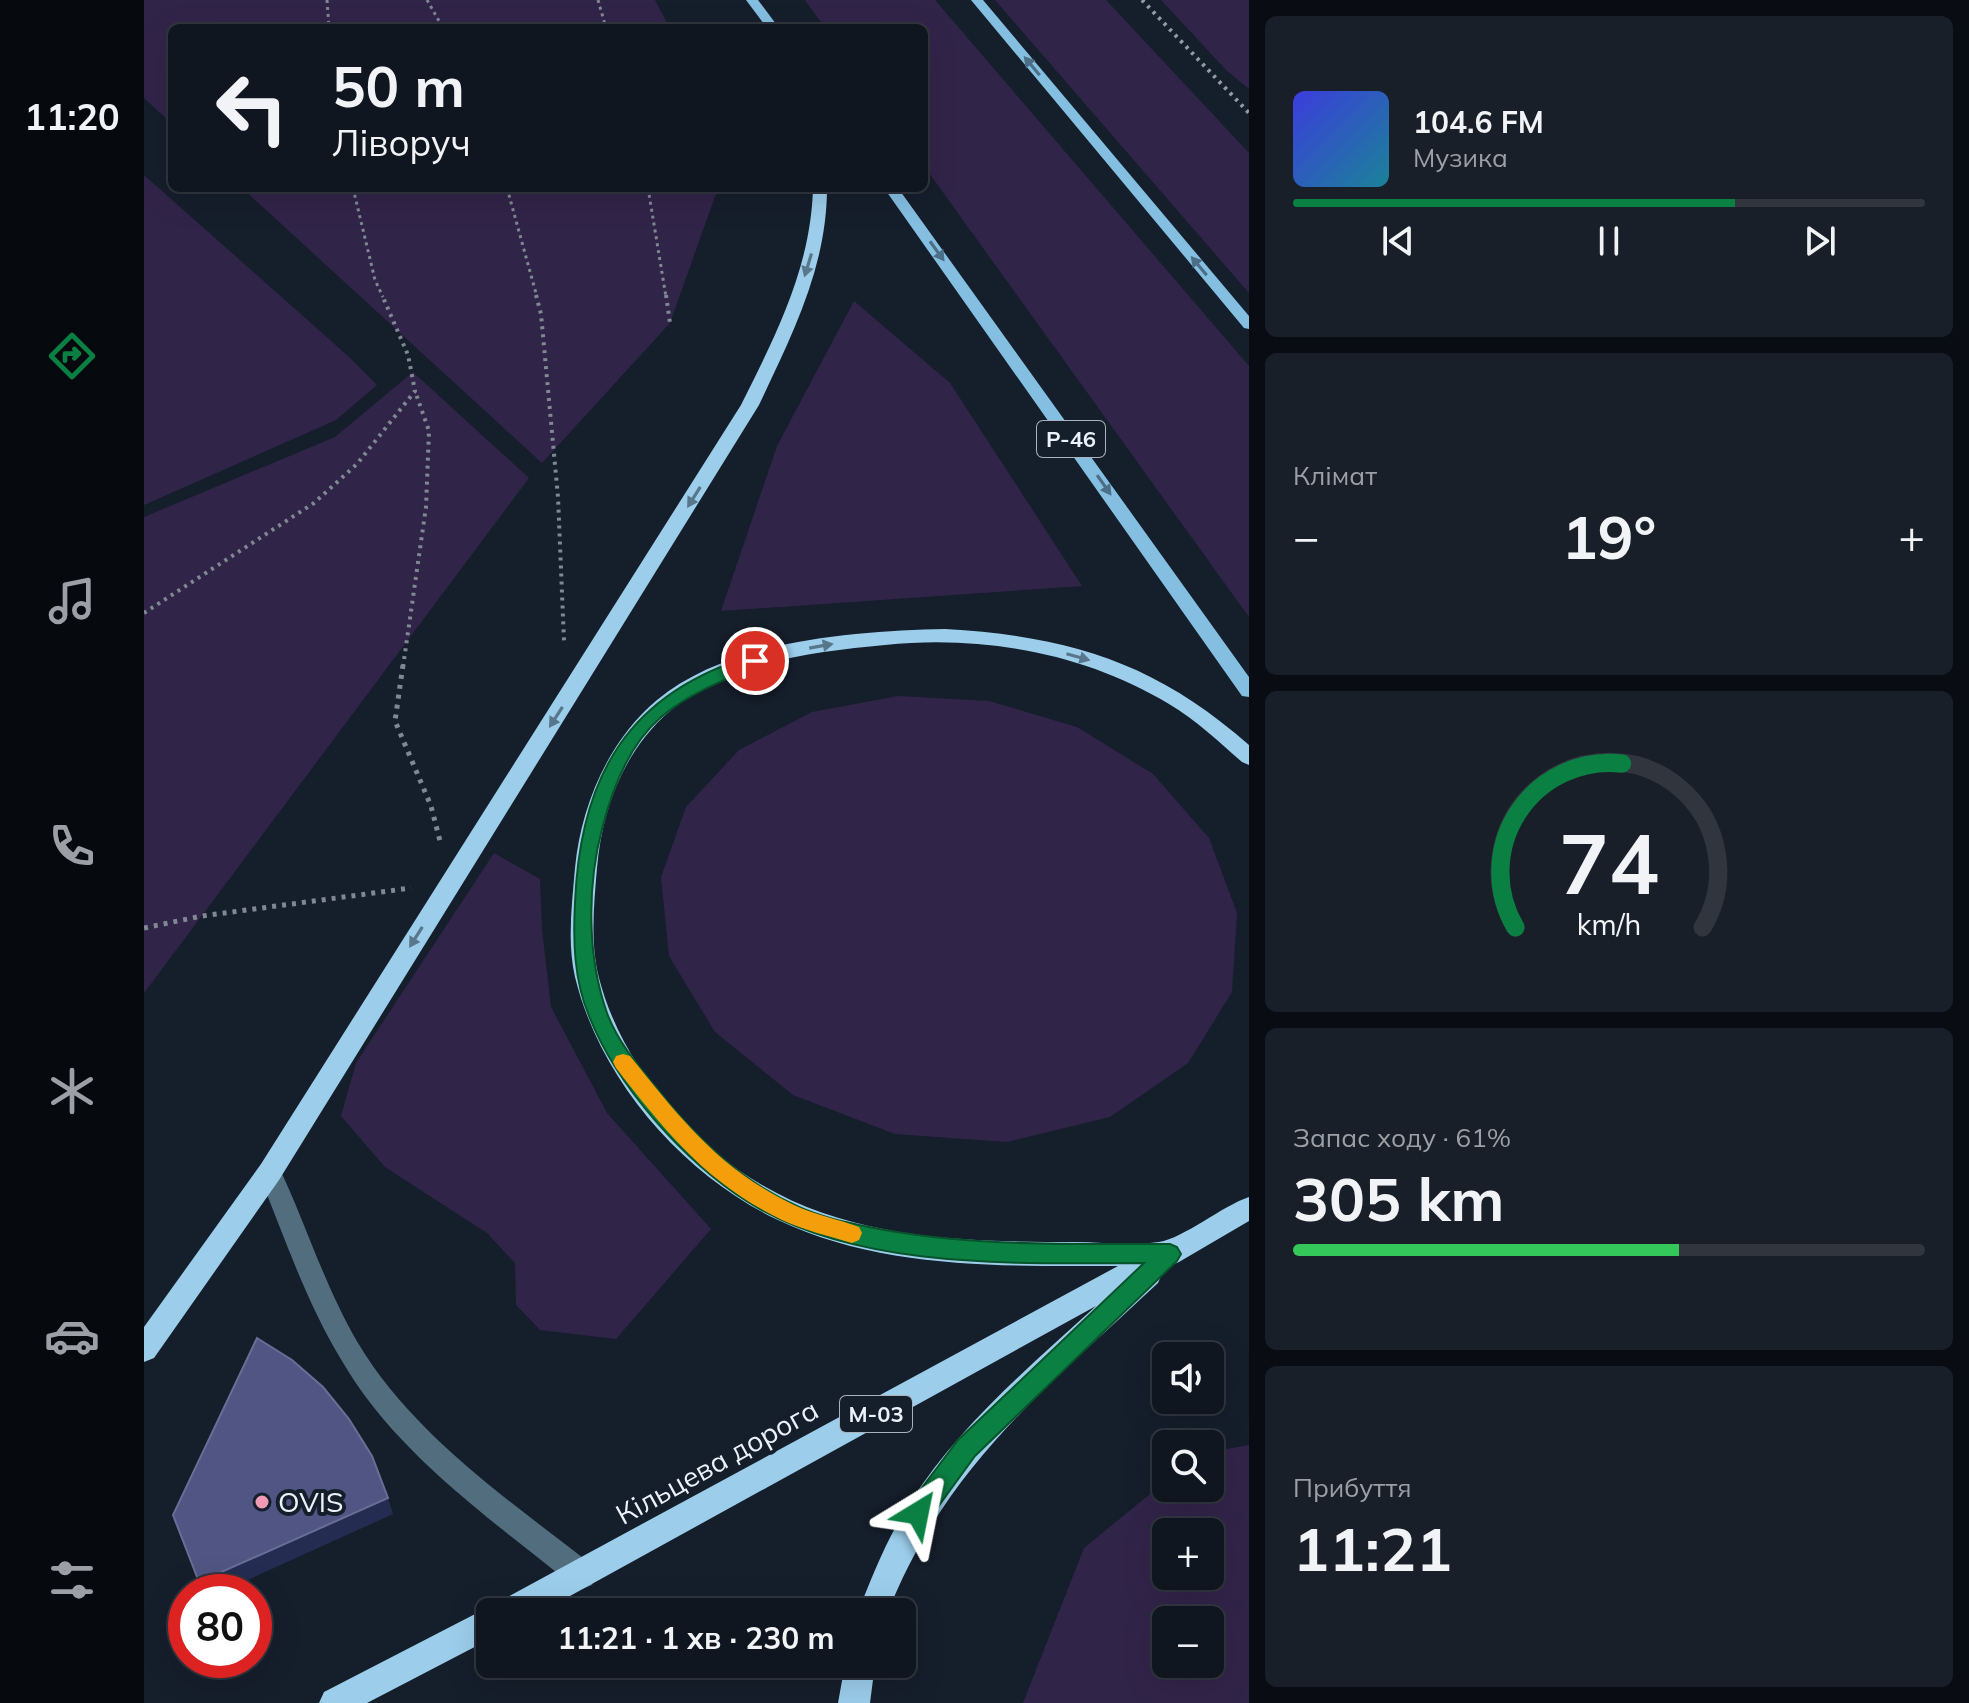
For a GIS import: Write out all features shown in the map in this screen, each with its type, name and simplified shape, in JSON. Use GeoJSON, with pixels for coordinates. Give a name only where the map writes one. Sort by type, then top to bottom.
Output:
{"type":"FeatureCollection","features":[{"type":"Feature","properties":{"kind":"highway"},"geometry":{"type":"LineString","coordinates":[[144,1349],[270,1172],[750,405],[801,290],[816,232],[820,192]]}},
{"type":"Feature","properties":{"kind":"highway"},"geometry":{"type":"LineString","coordinates":[[1170,1254],[1021,1253],[921,1247],[827,1227],[791,1214],[756,1195],[681,1136],[618,1055],[586,974],[583,933],[586,855],[601,796],[615,764],[653,715],[675,698],[728,670],[783,653],[841,642],[908,636],[969,636],[1061,652],[1118,671],[1177,699],[1249,757]]}},
{"type":"Feature","properties":{"kind":"highway","name":"Кільцева дорога"},"geometry":{"type":"LineString","coordinates":[[538,1598],[1249,1208]]}},
{"type":"Feature","properties":{"kind":"highway"},"geometry":{"type":"LineString","coordinates":[[879,1598],[904,1536],[933,1490],[966,1448],[1170,1254]]}},
{"type":"Feature","properties":{"kind":"highway"},"geometry":{"type":"LineString","coordinates":[[335,1703],[476,1630]]}},
{"type":"Feature","properties":{"kind":"highway"},"geometry":{"type":"LineString","coordinates":[[854,1703],[858,1678]]}},
{"type":"Feature","properties":{"kind":"main road"},"geometry":{"type":"LineString","coordinates":[[752,0],[770,24]]}},
{"type":"Feature","properties":{"kind":"main road"},"geometry":{"type":"LineString","coordinates":[[977,0],[1249,325]]}},
{"type":"Feature","properties":{"kind":"main road","name":"Р-46"},"geometry":{"type":"LineString","coordinates":[[894,192],[1249,691]]}},
{"type":"Feature","properties":{"kind":"lane"},"geometry":{"type":"LineString","coordinates":[[270,1172],[329,1309],[365,1375],[415,1434],[496,1506],[582,1575]]}},
{"type":"Feature","properties":{"kind":"path"},"geometry":{"type":"LineString","coordinates":[[327,0],[329,24]]}},
{"type":"Feature","properties":{"kind":"path"},"geometry":{"type":"LineString","coordinates":[[427,0],[441,24]]}},
{"type":"Feature","properties":{"kind":"path"},"geometry":{"type":"LineString","coordinates":[[598,0],[605,24]]}},
{"type":"Feature","properties":{"kind":"path"},"geometry":{"type":"LineString","coordinates":[[144,928],[202,916],[450,882],[431,806],[395,721],[426,507],[429,431],[415,391],[408,355],[375,280],[354,192]]}},
{"type":"Feature","properties":{"kind":"path"},"geometry":{"type":"LineString","coordinates":[[508,192],[541,314],[558,497],[566,702]]}},
{"type":"Feature","properties":{"kind":"path"},"geometry":{"type":"LineString","coordinates":[[649,192],[670,323]]}},
{"type":"Feature","properties":{"kind":"path"},"geometry":{"type":"LineString","coordinates":[[144,613],[314,503],[357,464],[415,391]]}},
{"type":"Feature","properties":{"kind":"shaded area"},"geometry":{"type":"Polygon","coordinates":[[[144,0],[655,0],[668,24],[168,24],[168,120],[144,98],[144,0]]]}},
{"type":"Feature","properties":{"kind":"shaded area"},"geometry":{"type":"Polygon","coordinates":[[[805,0],[935,0],[1249,366],[1249,617],[928,172],[928,24],[822,24],[805,0]]]}},
{"type":"Feature","properties":{"kind":"shaded area"},"geometry":{"type":"Polygon","coordinates":[[[995,0],[1106,0],[1249,153],[1249,293],[995,0]]]}},
{"type":"Feature","properties":{"kind":"shaded area"},"geometry":{"type":"Polygon","coordinates":[[[1161,0],[1249,0],[1249,89],[1227,71],[1161,0]]]}},
{"type":"Feature","properties":{"kind":"shaded area"},"geometry":{"type":"Polygon","coordinates":[[[144,175],[377,385],[336,420],[144,505],[144,175]]]}},
{"type":"Feature","properties":{"kind":"shaded area"},"geometry":{"type":"Polygon","coordinates":[[[246,192],[717,192],[670,323],[542,463],[246,192]]]}},
{"type":"Feature","properties":{"kind":"shaded area"},"geometry":{"type":"Polygon","coordinates":[[[854,301],[950,383],[1082,586],[721,611],[777,446],[854,301]]]}},
{"type":"Feature","properties":{"kind":"shaded area"},"geometry":{"type":"Polygon","coordinates":[[[413,372],[529,478],[144,993],[144,517],[335,437],[413,372]]]}},
{"type":"Feature","properties":{"kind":"shaded area"},"geometry":{"type":"Polygon","coordinates":[[[898,696],[989,701],[1077,727],[1153,774],[1209,838],[1237,913],[1232,992],[1188,1063],[1110,1117],[1007,1142],[895,1134],[793,1095],[715,1032],[669,956],[661,877],[686,807],[739,750],[812,712],[898,696]]]}},
{"type":"Feature","properties":{"kind":"shaded area"},"geometry":{"type":"Polygon","coordinates":[[[494,853],[540,879],[551,1007],[607,1113],[711,1229],[616,1339],[540,1330],[516,1305],[515,1263],[487,1233],[385,1167],[341,1116],[356,1063],[494,853]]]}},
{"type":"Feature","properties":{"kind":"shaded area"},"geometry":{"type":"Polygon","coordinates":[[[1249,1445],[1249,1703],[1023,1703],[1084,1548],[1152,1492],[1152,1502],[1224,1502],[1224,1449],[1249,1445]]]}},
{"type":"Feature","properties":{"kind":"building"},"geometry":{"type":"Polygon","coordinates":[[[257,1338],[292,1360],[323,1387],[349,1419],[372,1456],[388,1498],[217,1574],[196,1574],[173,1515],[257,1338]]]}},
{"type":"Feature","properties":{"kind":"railway"},"geometry":{"type":"LineString","coordinates":[[1142,0],[1249,113]]}},
{"type":"Feature","properties":{"kind":"slow traffic"},"geometry":{"type":"LineString","coordinates":[[623,1062],[681,1136],[717,1166],[756,1195],[791,1214],[852,1233]]}},
{"type":"Feature","properties":{"kind":"place","name":"OVIS"},"geometry":{"type":"Point","coordinates":[262,1502]}},
{"type":"Feature","properties":{"kind":"route"},"geometry":{"type":"LineString","coordinates":[[755,661],[703,682],[653,715],[615,764],[601,796],[586,855],[583,933],[586,974],[598,1015],[618,1055],[681,1136],[717,1166],[756,1195],[791,1214],[827,1227],[921,1247],[1021,1253],[1170,1254],[966,1448],[918,1513]]}}]}
